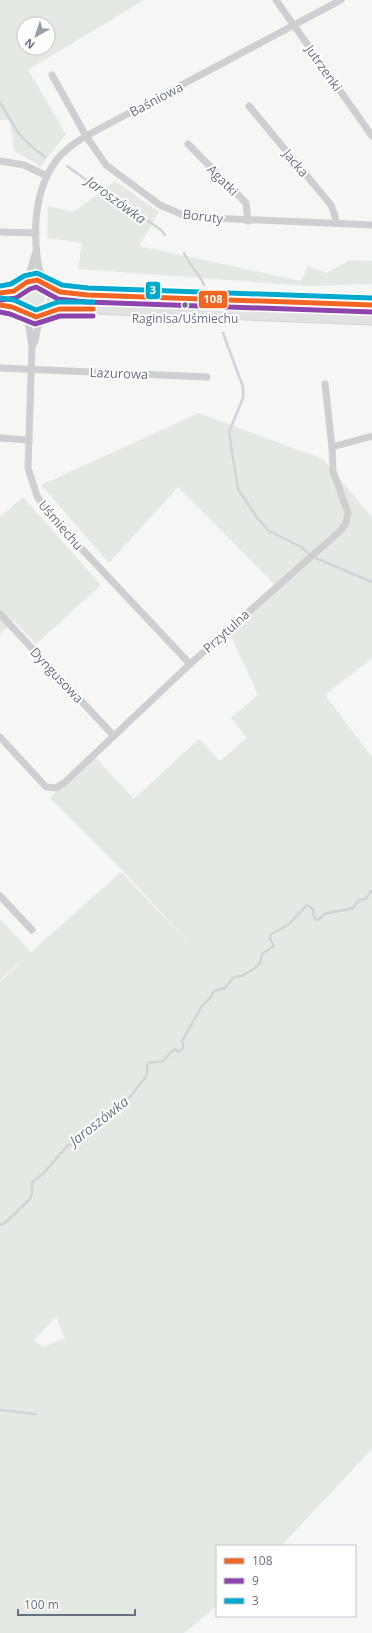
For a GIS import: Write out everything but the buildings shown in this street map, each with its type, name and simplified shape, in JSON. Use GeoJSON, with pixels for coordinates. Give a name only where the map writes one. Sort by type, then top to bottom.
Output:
{"type":"FeatureCollection","features":[{"type":"Feature","properties":{"kind":"main road"},"geometry":{"type":"LineString","coordinates":[[0,293],[8,293],[31,281],[45,284],[60,292],[88,295],[372,305]]}},
{"type":"Feature","properties":{"kind":"main road"},"geometry":{"type":"LineString","coordinates":[[43,315],[53,302],[53,293],[45,284]]}},
{"type":"Feature","properties":{"kind":"main road"},"geometry":{"type":"LineString","coordinates":[[24,285],[17,298],[18,306],[25,314]]}},
{"type":"Feature","properties":{"kind":"main road"},"geometry":{"type":"LineString","coordinates":[[0,305],[12,307],[25,314],[43,315],[66,308],[372,320]]}},
{"type":"Feature","properties":{"kind":"street","name":"Jutrzenki"},"geometry":{"type":"LineString","coordinates":[[276,0],[372,136]]}},
{"type":"Feature","properties":{"kind":"street","name":"Baśniowa"},"geometry":{"type":"LineString","coordinates":[[45,284],[36,249],[39,200],[47,176],[62,153],[86,136],[341,0]]}},
{"type":"Feature","properties":{"kind":"street","name":"Boruty"},"geometry":{"type":"LineString","coordinates":[[52,75],[86,136],[106,165],[160,205],[188,217],[248,221],[372,225]]}},
{"type":"Feature","properties":{"kind":"street","name":"Jacka"},"geometry":{"type":"LineString","coordinates":[[249,106],[331,205],[336,216],[336,224]]}},
{"type":"Feature","properties":{"kind":"street","name":"Agatki"},"geometry":{"type":"LineString","coordinates":[[188,144],[246,203],[248,221]]}},
{"type":"Feature","properties":{"kind":"street"},"geometry":{"type":"LineString","coordinates":[[0,161],[24,165],[47,176]]}},
{"type":"Feature","properties":{"kind":"street"},"geometry":{"type":"LineString","coordinates":[[0,232],[36,233]]}},
{"type":"Feature","properties":{"kind":"street","name":"Baśniowa"},"geometry":{"type":"LineString","coordinates":[[24,285],[36,249]]}},
{"type":"Feature","properties":{"kind":"street","name":"Uśmiechu"},"geometry":{"type":"LineString","coordinates":[[25,314],[32,346],[28,468],[30,480],[42,506],[190,664]]}},
{"type":"Feature","properties":{"kind":"street","name":"Uśmiechu"},"geometry":{"type":"LineString","coordinates":[[32,346],[43,315]]}},
{"type":"Feature","properties":{"kind":"street","name":"Lazurowa"},"geometry":{"type":"LineString","coordinates":[[0,368],[207,377]]}},
{"type":"Feature","properties":{"kind":"street","name":"Przytulna"},"geometry":{"type":"LineString","coordinates":[[0,736],[46,787],[52,788],[59,786],[190,664],[276,586],[311,558],[344,527],[348,513],[333,471],[332,447],[325,384]]}},
{"type":"Feature","properties":{"kind":"street"},"geometry":{"type":"LineString","coordinates":[[332,447],[372,436]]}},
{"type":"Feature","properties":{"kind":"street"},"geometry":{"type":"LineString","coordinates":[[0,438],[29,440]]}},
{"type":"Feature","properties":{"kind":"street","name":"Dyngusowa"},"geometry":{"type":"LineString","coordinates":[[0,614],[114,736]]}},
{"type":"Feature","properties":{"kind":"street"},"geometry":{"type":"LineString","coordinates":[[0,896],[32,930]]}},
{"type":"Feature","properties":{"kind":"shaded area"},"geometry":{"type":"Polygon","coordinates":[[[0,0],[144,0],[56,53],[56,16],[16,16],[16,56],[51,56],[28,70],[66,134],[39,168],[37,164],[14,151],[10,119],[0,120],[0,0]]]}},
{"type":"Feature","properties":{"kind":"shaded area"},"geometry":{"type":"Polygon","coordinates":[[[115,181],[159,212],[139,246],[301,281],[308,266],[327,273],[350,260],[372,261],[372,284],[309,286],[78,269],[82,243],[47,238],[48,206],[74,212],[115,181]]]}},
{"type":"Feature","properties":{"kind":"shaded area"},"geometry":{"type":"Polygon","coordinates":[[[30,288],[38,288],[45,295],[45,303],[38,310],[30,310],[23,303],[23,295],[30,288]]]}},
{"type":"Feature","properties":{"kind":"shaded area"},"geometry":{"type":"Polygon","coordinates":[[[199,413],[323,459],[372,517],[372,658],[325,695],[372,757],[372,1449],[282,1545],[216,1545],[216,1607],[184,1633],[0,1633],[0,982],[27,956],[0,980],[0,919],[31,952],[121,872],[202,957],[120,868],[50,798],[93,755],[134,799],[199,739],[220,761],[247,738],[231,718],[258,695],[228,629],[276,586],[178,487],[109,563],[41,485],[199,413]],[[56,1317],[34,1340],[43,1347],[65,1338],[56,1317]]]}},
{"type":"Feature","properties":{"kind":"shaded area"},"geometry":{"type":"Polygon","coordinates":[[[23,497],[101,585],[36,644],[14,621],[0,634],[0,517],[23,497]]]}},
{"type":"Feature","properties":{"kind":"waterway","name":"Jaroszówka"},"geometry":{"type":"LineString","coordinates":[[0,102],[18,132],[29,144],[45,157]]}},
{"type":"Feature","properties":{"kind":"waterway","name":"Jaroszówka"},"geometry":{"type":"LineString","coordinates":[[67,166],[92,184],[123,203],[161,230],[165,235]]}},
{"type":"Feature","properties":{"kind":"waterway"},"geometry":{"type":"LineString","coordinates":[[184,253],[204,285]]}},
{"type":"Feature","properties":{"kind":"waterway","name":"Jaroszówka"},"geometry":{"type":"LineString","coordinates":[[223,333],[243,387],[243,398],[229,432],[238,489],[258,519],[269,531],[301,547],[310,554]]}},
{"type":"Feature","properties":{"kind":"waterway","name":"Jaroszówka"},"geometry":{"type":"LineString","coordinates":[[316,558],[372,582]]}},
{"type":"Feature","properties":{"kind":"waterway","name":"Jaroszówka"},"geometry":{"type":"LineString","coordinates":[[0,1225],[5,1223],[30,1199],[32,1193],[32,1182],[43,1174],[67,1146],[78,1142],[86,1129],[101,1117],[112,1113],[122,1102],[130,1097],[147,1075],[148,1063],[163,1061],[173,1050],[175,1049],[178,1052],[182,1050],[182,1041],[202,1006],[211,997],[214,991],[225,988],[234,977],[242,976],[254,969],[260,963],[262,954],[274,946],[270,939],[271,934],[288,925],[307,905],[313,909],[314,917],[317,920],[326,914],[353,908],[359,900],[366,899],[372,890]]}},
{"type":"Feature","properties":{"kind":"waterway"},"geometry":{"type":"LineString","coordinates":[[0,1410],[36,1414]]}},
{"type":"Feature","properties":{"kind":"transit line","name":"3"},"geometry":{"type":"LineString","coordinates":[[0,286],[11,284],[24,276],[37,273],[62,285],[88,288],[372,298]]}},
{"type":"Feature","properties":{"kind":"transit line","name":"108"},"geometry":{"type":"LineString","coordinates":[[0,293],[14,291],[27,282],[37,280],[60,292],[88,295],[372,305]]}},
{"type":"Feature","properties":{"kind":"transit line","name":"9"},"geometry":{"type":"LineString","coordinates":[[1,300],[16,298],[36,287],[58,299],[87,302],[372,312]]}},
{"type":"Feature","properties":{"kind":"transit line","name":"3"},"geometry":{"type":"LineString","coordinates":[[1,298],[14,300],[36,310],[58,302],[93,302]]}},
{"type":"Feature","properties":{"kind":"transit line","name":"108"},"geometry":{"type":"LineString","coordinates":[[0,305],[12,307],[36,317],[59,309],[93,309]]}},
{"type":"Feature","properties":{"kind":"transit line","name":"9"},"geometry":{"type":"LineString","coordinates":[[0,312],[10,314],[35,324],[60,316],[93,316]]}},
{"type":"Feature","properties":{"kind":"place","name":"Raginisa/Uśmiechu"},"geometry":{"type":"Point","coordinates":[185,305]}}]}
